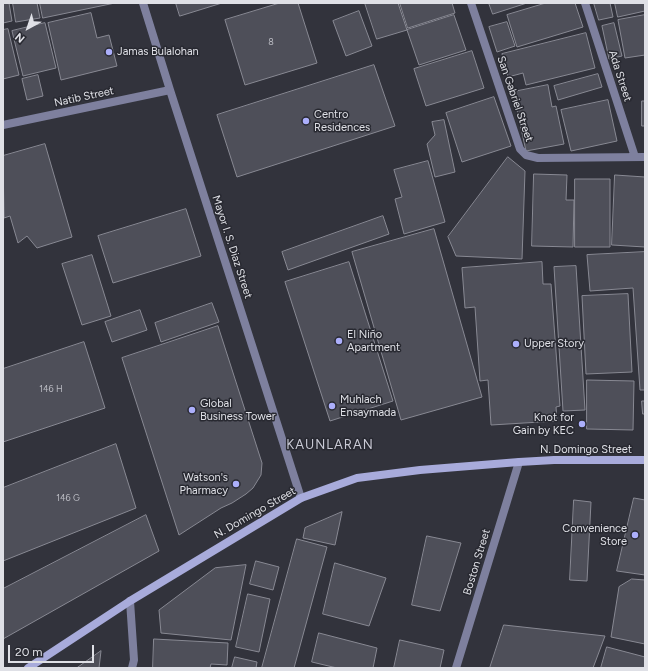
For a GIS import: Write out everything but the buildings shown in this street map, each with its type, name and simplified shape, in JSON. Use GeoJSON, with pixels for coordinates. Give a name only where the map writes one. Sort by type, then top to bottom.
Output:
{"type":"FeatureCollection","features":[{"type":"Feature","properties":{"kind":"main road","name":"N. Domingo Street"},"geometry":{"type":"LineString","coordinates":[[28,668],[130,601],[301,498],[358,478],[420,470],[519,462],[554,460],[645,460]]}},
{"type":"Feature","properties":{"kind":"street","name":"Mayor I. S. Diaz Street"},"geometry":{"type":"LineString","coordinates":[[143,3],[301,498]]}},
{"type":"Feature","properties":{"kind":"street","name":"San Gabriel Street"},"geometry":{"type":"LineString","coordinates":[[471,3],[520,149],[526,155],[538,158],[645,157]]}},
{"type":"Feature","properties":{"kind":"street","name":"Ada Street"},"geometry":{"type":"LineString","coordinates":[[585,3],[635,157]]}},
{"type":"Feature","properties":{"kind":"street","name":"Natib Street"},"geometry":{"type":"LineString","coordinates":[[3,125],[170,90]]}},
{"type":"Feature","properties":{"kind":"street","name":"Boston Street"},"geometry":{"type":"LineString","coordinates":[[456,668],[519,462]]}},
{"type":"Feature","properties":{"kind":"street"},"geometry":{"type":"LineString","coordinates":[[130,601],[134,660],[132,668]]}},
{"type":"Feature","properties":{"kind":"place","name":"Jamas Bulalohan"},"geometry":{"type":"Point","coordinates":[109,52]}},
{"type":"Feature","properties":{"kind":"place","name":"Centro Residences"},"geometry":{"type":"Point","coordinates":[306,121]}},
{"type":"Feature","properties":{"kind":"place","name":"El Niño Apartment"},"geometry":{"type":"Point","coordinates":[339,341]}},
{"type":"Feature","properties":{"kind":"place","name":"Upper Story"},"geometry":{"type":"Point","coordinates":[516,344]}},
{"type":"Feature","properties":{"kind":"place","name":"Muhlach Ensaymada"},"geometry":{"type":"Point","coordinates":[332,406]}},
{"type":"Feature","properties":{"kind":"place","name":"Global Business Tower"},"geometry":{"type":"Point","coordinates":[192,410]}},
{"type":"Feature","properties":{"kind":"place","name":"Knot for Gain by KEC"},"geometry":{"type":"Point","coordinates":[582,424]}},
{"type":"Feature","properties":{"kind":"place","name":"Watson's Pharmacy"},"geometry":{"type":"Point","coordinates":[236,484]}},
{"type":"Feature","properties":{"kind":"place","name":"Convenience Store"},"geometry":{"type":"Point","coordinates":[635,535]}},
{"type":"Feature","properties":{"kind":"district","name":"KAUNLARAN"},"geometry":{"type":"Point","coordinates":[330,445]}}]}
